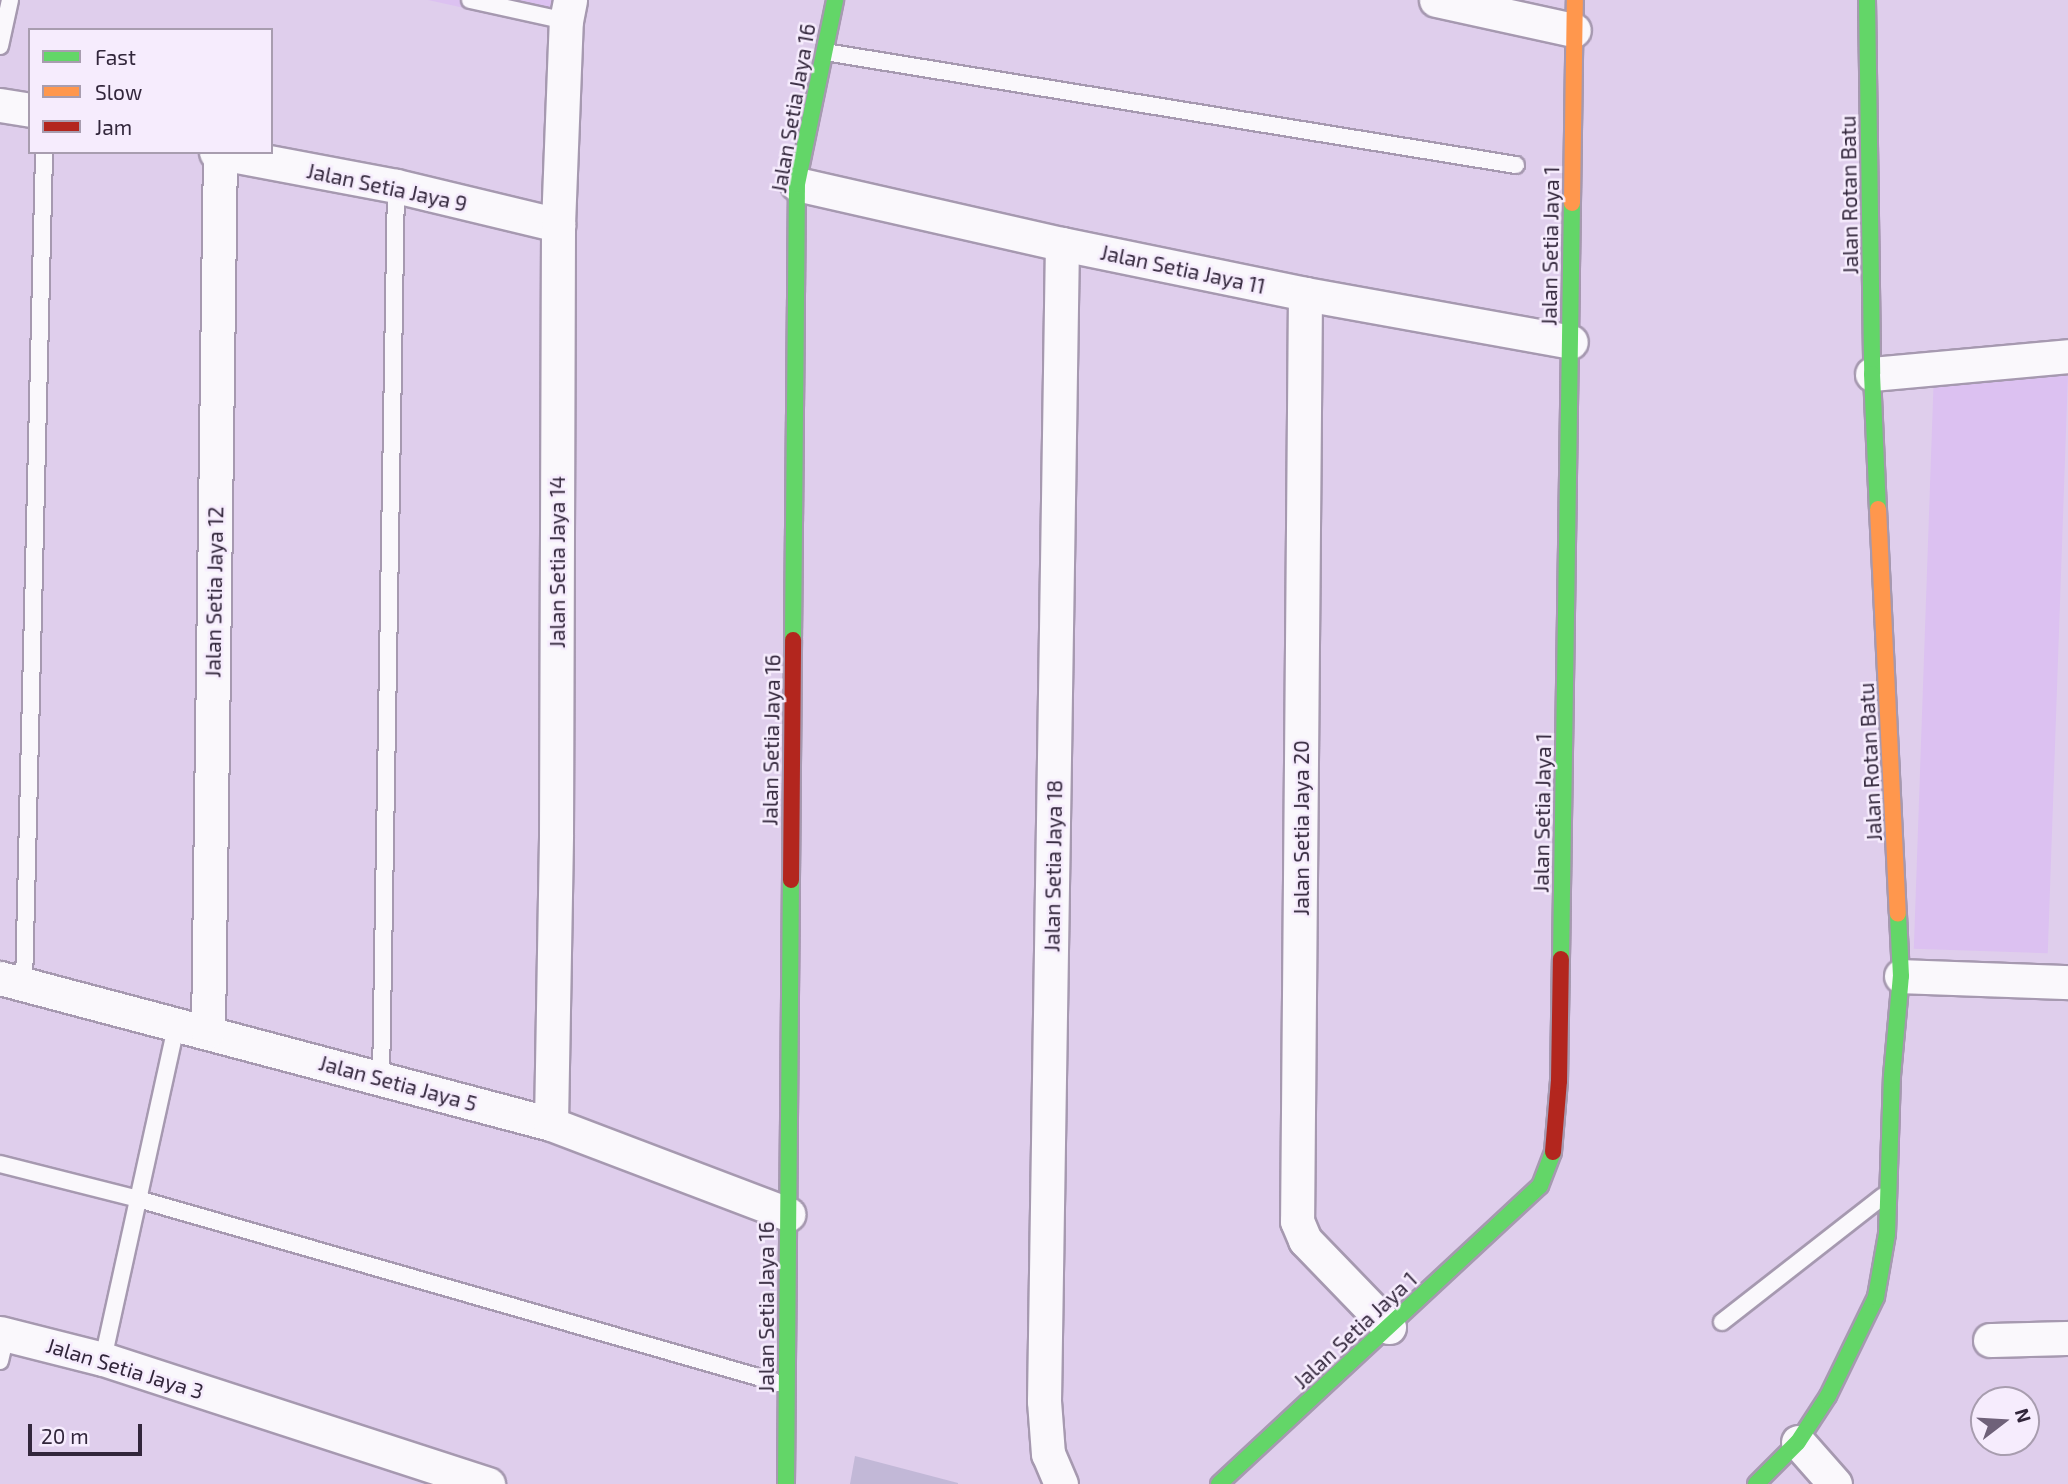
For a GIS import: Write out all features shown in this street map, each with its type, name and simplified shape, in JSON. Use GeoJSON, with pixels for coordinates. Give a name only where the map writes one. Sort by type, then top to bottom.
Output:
{"type":"FeatureCollection","features":[{"type":"Feature","properties":{"kind":"street","name":"Jalan Setia Jaya 16"},"geometry":{"type":"LineString","coordinates":[[786,1484],[797,184],[835,0]]}},
{"type":"Feature","properties":{"kind":"street"},"geometry":{"type":"LineString","coordinates":[[1436,0],[1574,15]]}},
{"type":"Feature","properties":{"kind":"street","name":"Jalan Rotan Batu"},"geometry":{"type":"LineString","coordinates":[[1756,1484],[1798,1442],[1828,1396],[1875,1297],[1887,1234],[1892,1076],[1901,976],[1872,374],[1867,0]]}},
{"type":"Feature","properties":{"kind":"street","name":"Jalan Setia Jaya 14"},"geometry":{"type":"LineString","coordinates":[[551,1124],[556,834],[558,225],[568,10]]}},
{"type":"Feature","properties":{"kind":"street","name":"Jalan Setia Jaya 1"},"geometry":{"type":"LineString","coordinates":[[1219,1484],[1540,1186],[1552,1159],[1559,1081],[1574,15]]}},
{"type":"Feature","properties":{"kind":"street"},"geometry":{"type":"LineString","coordinates":[[0,105],[28,110]]}},
{"type":"Feature","properties":{"kind":"street","name":"Jalan Setia Jaya 12"},"geometry":{"type":"LineString","coordinates":[[208,1031],[218,154]]}},
{"type":"Feature","properties":{"kind":"street","name":"Jalan Setia Jaya 9"},"geometry":{"type":"LineString","coordinates":[[223,154],[396,186],[558,225]]}},
{"type":"Feature","properties":{"kind":"street","name":"Jalan Setia Jaya 11"},"geometry":{"type":"LineString","coordinates":[[797,184],[1062,244],[1306,294],[1570,342]]}},
{"type":"Feature","properties":{"kind":"street","name":"Jalan Setia Jaya 18"},"geometry":{"type":"LineString","coordinates":[[1061,1484],[1048,1454],[1044,1401],[1062,244]]}},
{"type":"Feature","properties":{"kind":"street","name":"Jalan Setia Jaya 20"},"geometry":{"type":"LineString","coordinates":[[1306,294],[1297,1222],[1305,1240],[1390,1327]]}},
{"type":"Feature","properties":{"kind":"street"},"geometry":{"type":"LineString","coordinates":[[1872,374],[2068,356]]}},
{"type":"Feature","properties":{"kind":"street"},"geometry":{"type":"LineString","coordinates":[[1901,976],[2068,982]]}},
{"type":"Feature","properties":{"kind":"street","name":"Jalan Setia Jaya 5"},"geometry":{"type":"LineString","coordinates":[[12,981],[551,1124],[788,1214]]}},
{"type":"Feature","properties":{"kind":"street"},"geometry":{"type":"LineString","coordinates":[[1990,1340],[2068,1338]]}},
{"type":"Feature","properties":{"kind":"street","name":"Jalan Setia Jaya 3"},"geometry":{"type":"LineString","coordinates":[[2,1343],[103,1359],[488,1484]]}},
{"type":"Feature","properties":{"kind":"street"},"geometry":{"type":"LineString","coordinates":[[1798,1442],[1835,1484]]}},
{"type":"Feature","properties":{"kind":"lane"},"geometry":{"type":"LineString","coordinates":[[0,46],[10,0]]}},
{"type":"Feature","properties":{"kind":"lane"},"geometry":{"type":"LineString","coordinates":[[470,0],[568,10]]}},
{"type":"Feature","properties":{"kind":"lane"},"geometry":{"type":"LineString","coordinates":[[824,52],[1516,165]]}},
{"type":"Feature","properties":{"kind":"lane"},"geometry":{"type":"LineString","coordinates":[[12,981],[44,154]]}},
{"type":"Feature","properties":{"kind":"lane"},"geometry":{"type":"LineString","coordinates":[[381,1080],[396,186]]}},
{"type":"Feature","properties":{"kind":"lane"},"geometry":{"type":"LineString","coordinates":[[103,1359],[177,1023]]}},
{"type":"Feature","properties":{"kind":"lane"},"geometry":{"type":"LineString","coordinates":[[0,1164],[138,1199],[787,1385]]}},
{"type":"Feature","properties":{"kind":"lane"},"geometry":{"type":"LineString","coordinates":[[1722,1322],[1888,1192]]}},
{"type":"Feature","properties":{"kind":"shaded area"},"geometry":{"type":"Polygon","coordinates":[[[428,0],[584,0],[579,33],[428,0]]]}},
{"type":"Feature","properties":{"kind":"shaded area"},"geometry":{"type":"Polygon","coordinates":[[[1934,371],[2068,376],[2048,953],[1914,949],[1934,371]]]}},
{"type":"Feature","properties":{"kind":"building"},"geometry":{"type":"Polygon","coordinates":[[[855,1456],[958,1483],[958,1484],[850,1484],[855,1456]]]}},
{"type":"Feature","properties":{"kind":"traffic: fast"},"geometry":{"type":"LineString","coordinates":[[793,640],[797,184],[835,0]]}},
{"type":"Feature","properties":{"kind":"traffic: fast"},"geometry":{"type":"LineString","coordinates":[[1867,0],[1872,374],[1878,509]]}},
{"type":"Feature","properties":{"kind":"traffic: fast"},"geometry":{"type":"LineString","coordinates":[[1561,959],[1572,203]]}},
{"type":"Feature","properties":{"kind":"traffic: fast"},"geometry":{"type":"LineString","coordinates":[[786,1484],[791,880]]}},
{"type":"Feature","properties":{"kind":"traffic: fast"},"geometry":{"type":"LineString","coordinates":[[1756,1484],[1798,1442],[1828,1396],[1876,1297],[1887,1234],[1892,1076],[1901,976],[1898,914]]}},
{"type":"Feature","properties":{"kind":"traffic: fast"},"geometry":{"type":"LineString","coordinates":[[1219,1484],[1540,1186],[1553,1152]]}},
{"type":"Feature","properties":{"kind":"traffic: slow"},"geometry":{"type":"LineString","coordinates":[[1572,203],[1575,0]]}},
{"type":"Feature","properties":{"kind":"traffic: slow"},"geometry":{"type":"LineString","coordinates":[[1878,509],[1898,914]]}},
{"type":"Feature","properties":{"kind":"traffic: jam"},"geometry":{"type":"LineString","coordinates":[[791,880],[793,640]]}},
{"type":"Feature","properties":{"kind":"traffic: jam"},"geometry":{"type":"LineString","coordinates":[[1553,1152],[1559,1081],[1561,959]]}}]}
